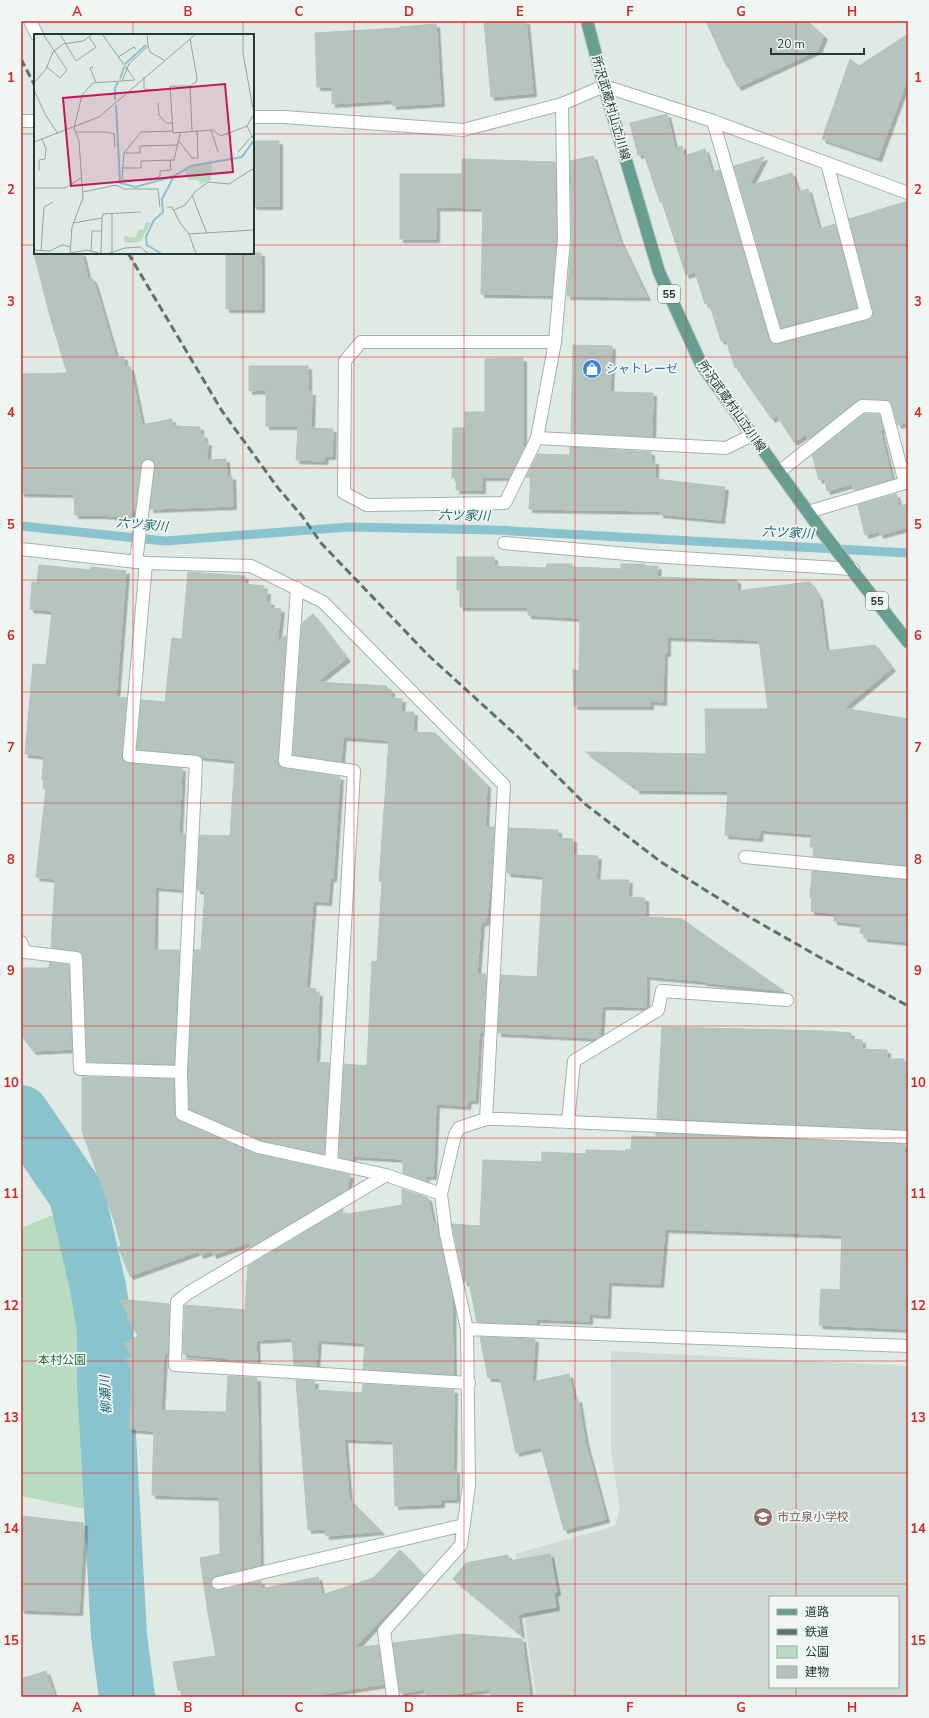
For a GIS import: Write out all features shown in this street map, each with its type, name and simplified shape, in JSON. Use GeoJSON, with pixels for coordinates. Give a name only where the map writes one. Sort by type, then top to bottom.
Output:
{"type":"FeatureCollection","features":[{"type":"Feature","properties":{"kind":"main road","name":"所沢武蔵村山立川線"},"geometry":{"type":"LineString","coordinates":[[588,21],[604,86],[659,272],[701,364],[823,533],[908,642]]}},
{"type":"Feature","properties":{"kind":"street"},"geometry":{"type":"LineString","coordinates":[[30,21],[36,34]]}},
{"type":"Feature","properties":{"kind":"street"},"geometry":{"type":"LineString","coordinates":[[254,117],[284,117],[463,130],[562,104],[604,86],[713,122],[908,193]]}},
{"type":"Feature","properties":{"kind":"street"},"geometry":{"type":"LineString","coordinates":[[555,342],[361,342],[345,361],[344,493],[367,505],[505,503],[537,438],[555,342],[564,240],[562,104]]}},
{"type":"Feature","properties":{"kind":"street"},"geometry":{"type":"LineString","coordinates":[[21,121],[34,121]]}},
{"type":"Feature","properties":{"kind":"street"},"geometry":{"type":"LineString","coordinates":[[713,122],[776,337],[866,314],[827,163]]}},
{"type":"Feature","properties":{"kind":"street"},"geometry":{"type":"LineString","coordinates":[[779,472],[862,406],[885,407],[905,483],[808,512]]}},
{"type":"Feature","properties":{"kind":"street"},"geometry":{"type":"LineString","coordinates":[[537,438],[726,448],[752,435]]}},
{"type":"Feature","properties":{"kind":"street"},"geometry":{"type":"LineString","coordinates":[[148,466],[129,756],[196,762],[181,1072],[182,1114],[258,1147],[386,1175],[441,1194]]}},
{"type":"Feature","properties":{"kind":"street"},"geometry":{"type":"LineString","coordinates":[[504,544],[650,556],[849,565]]}},
{"type":"Feature","properties":{"kind":"street"},"geometry":{"type":"LineString","coordinates":[[21,549],[141,562],[251,566],[297,588],[323,602],[504,785],[486,1119]]}},
{"type":"Feature","properties":{"kind":"street"},"geometry":{"type":"LineString","coordinates":[[297,588],[285,761],[354,771],[331,1163]]}},
{"type":"Feature","properties":{"kind":"street"},"geometry":{"type":"LineString","coordinates":[[746,858],[908,873]]}},
{"type":"Feature","properties":{"kind":"street"},"geometry":{"type":"LineString","coordinates":[[21,942],[25,952],[76,958],[80,1069],[181,1072]]}},
{"type":"Feature","properties":{"kind":"street"},"geometry":{"type":"LineString","coordinates":[[568,1122],[574,1061],[658,1010],[662,991],[787,1000]]}},
{"type":"Feature","properties":{"kind":"street"},"geometry":{"type":"LineString","coordinates":[[393,1697],[384,1632],[461,1545],[469,1485],[469,1383],[467,1329],[446,1234],[441,1194],[455,1135],[459,1128],[486,1119],[908,1137]]}},
{"type":"Feature","properties":{"kind":"street"},"geometry":{"type":"LineString","coordinates":[[386,1175],[188,1293],[177,1302],[175,1365],[469,1383]]}},
{"type":"Feature","properties":{"kind":"street"},"geometry":{"type":"LineString","coordinates":[[467,1329],[908,1346]]}},
{"type":"Feature","properties":{"kind":"street"},"geometry":{"type":"LineString","coordinates":[[218,1583],[464,1525]]}},
{"type":"Feature","properties":{"kind":"shaded area","name":"市立泉小学校"},"geometry":{"type":"Polygon","coordinates":[[[611,1351],[908,1366],[908,1697],[536,1697],[515,1554],[615,1526],[620,1509],[611,1450],[611,1351]]]}},
{"type":"Feature","properties":{"kind":"green space","name":"本村公園"},"geometry":{"type":"Polygon","coordinates":[[[65,1210],[105,1330],[100,1512],[21,1496],[21,1228],[65,1210]]]}},
{"type":"Feature","properties":{"kind":"building"},"geometry":{"type":"Polygon","coordinates":[[[484,21],[526,21],[533,93],[491,97],[484,21]]]}},
{"type":"Feature","properties":{"kind":"building"},"geometry":{"type":"Polygon","coordinates":[[[706,21],[807,21],[824,36],[818,50],[738,87],[706,21]]]}},
{"type":"Feature","properties":{"kind":"building"},"geometry":{"type":"Polygon","coordinates":[[[436,24],[441,103],[393,106],[392,100],[332,104],[332,87],[317,87],[315,33],[400,28],[436,24]]]}},
{"type":"Feature","properties":{"kind":"building"},"geometry":{"type":"Polygon","coordinates":[[[908,34],[908,84],[904,88],[878,158],[822,139],[850,59],[859,66],[908,34]]]}},
{"type":"Feature","properties":{"kind":"building"},"geometry":{"type":"Polygon","coordinates":[[[667,114],[675,148],[682,146],[684,156],[705,149],[712,173],[720,170],[769,339],[774,344],[872,318],[873,311],[849,219],[908,201],[908,422],[898,425],[892,405],[889,401],[862,399],[857,400],[808,439],[806,434],[794,442],[777,416],[772,419],[741,375],[738,366],[735,368],[726,340],[721,341],[709,303],[705,304],[695,272],[686,275],[662,202],[660,202],[644,154],[638,155],[630,123],[667,114]]]}},
{"type":"Feature","properties":{"kind":"building"},"geometry":{"type":"Polygon","coordinates":[[[254,141],[279,141],[279,206],[254,206],[254,141]]]}},
{"type":"Feature","properties":{"kind":"building"},"geometry":{"type":"Polygon","coordinates":[[[593,156],[619,239],[647,297],[567,296],[572,239],[570,161],[593,156]]]}},
{"type":"Feature","properties":{"kind":"building"},"geometry":{"type":"Polygon","coordinates":[[[764,157],[749,186],[792,173],[798,192],[808,189],[819,229],[835,224],[857,308],[781,328],[734,166],[764,157]]]}},
{"type":"Feature","properties":{"kind":"building"},"geometry":{"type":"Polygon","coordinates":[[[462,159],[555,162],[556,239],[552,295],[481,294],[483,208],[436,207],[436,239],[400,239],[400,174],[462,174],[462,159]]]}},
{"type":"Feature","properties":{"kind":"building"},"geometry":{"type":"Polygon","coordinates":[[[261,253],[261,309],[226,309],[226,254],[261,253]]]}},
{"type":"Feature","properties":{"kind":"building"},"geometry":{"type":"Polygon","coordinates":[[[34,254],[82,254],[88,279],[92,278],[95,285],[116,357],[124,357],[124,367],[130,367],[142,425],[172,419],[172,426],[200,427],[200,435],[204,435],[204,442],[208,442],[207,460],[226,459],[227,477],[232,476],[233,506],[150,509],[155,467],[153,460],[149,459],[142,461],[135,510],[132,510],[131,518],[102,515],[75,515],[74,494],[21,493],[21,374],[67,373],[50,316],[34,254]]]}},
{"type":"Feature","properties":{"kind":"building","name":"シャトレーゼ"},"geometry":{"type":"Polygon","coordinates":[[[573,345],[612,346],[610,392],[653,393],[652,437],[571,432],[573,345]]]}},
{"type":"Feature","properties":{"kind":"building"},"geometry":{"type":"Polygon","coordinates":[[[523,358],[523,449],[510,477],[482,477],[482,490],[456,490],[457,478],[452,478],[453,428],[465,428],[465,412],[485,412],[485,359],[523,358]]]}},
{"type":"Feature","properties":{"kind":"building"},"geometry":{"type":"Polygon","coordinates":[[[249,366],[308,366],[308,392],[312,392],[311,426],[266,426],[266,390],[249,391],[249,366]]]}},
{"type":"Feature","properties":{"kind":"building"},"geometry":{"type":"Polygon","coordinates":[[[864,414],[879,414],[883,429],[880,430],[892,479],[854,490],[852,484],[827,491],[824,478],[819,480],[812,455],[864,414]]]}},
{"type":"Feature","properties":{"kind":"building"},"geometry":{"type":"Polygon","coordinates":[[[298,428],[333,429],[332,456],[325,456],[324,461],[296,460],[298,428]]]}},
{"type":"Feature","properties":{"kind":"building"},"geometry":{"type":"Polygon","coordinates":[[[570,447],[651,452],[651,461],[655,461],[655,479],[725,487],[721,520],[660,514],[660,511],[529,509],[531,477],[526,477],[538,454],[570,455],[570,447]]]}},
{"type":"Feature","properties":{"kind":"building"},"geometry":{"type":"Polygon","coordinates":[[[896,494],[899,506],[908,504],[908,527],[880,535],[879,531],[865,535],[858,505],[896,494]]]}},
{"type":"Feature","properties":{"kind":"building"},"geometry":{"type":"Polygon","coordinates":[[[457,557],[494,557],[494,566],[546,568],[547,564],[572,564],[572,567],[621,569],[621,564],[645,564],[645,566],[658,566],[657,577],[737,580],[737,591],[810,582],[819,597],[826,651],[875,645],[892,668],[844,708],[908,719],[908,865],[813,856],[814,847],[810,847],[811,834],[760,830],[759,838],[725,835],[728,791],[636,790],[636,785],[631,785],[586,752],[706,754],[705,709],[768,709],[759,640],[667,637],[667,653],[664,653],[663,702],[650,701],[650,706],[574,706],[573,670],[579,671],[580,618],[528,615],[528,607],[460,607],[460,590],[457,590],[457,557]]]}},
{"type":"Feature","properties":{"kind":"building"},"geometry":{"type":"Polygon","coordinates":[[[39,565],[91,570],[91,567],[126,571],[116,697],[127,698],[122,759],[128,763],[182,768],[179,834],[185,834],[182,889],[155,887],[154,950],[179,950],[174,1064],[87,1062],[83,955],[77,951],[51,947],[55,879],[36,877],[46,789],[43,789],[44,780],[42,780],[44,756],[25,754],[33,664],[46,665],[52,611],[30,609],[32,582],[37,583],[39,565]]]}},
{"type":"Feature","properties":{"kind":"building"},"geometry":{"type":"Polygon","coordinates":[[[188,572],[245,576],[244,584],[264,586],[263,591],[267,591],[266,602],[271,602],[270,608],[281,609],[277,643],[286,635],[278,764],[284,768],[340,777],[333,878],[330,878],[328,902],[313,901],[306,988],[316,989],[315,993],[319,993],[316,1062],[329,1063],[324,1154],[260,1140],[189,1109],[188,1072],[194,950],[201,950],[205,891],[197,890],[200,835],[230,836],[235,760],[137,749],[141,700],[165,702],[172,638],[182,639],[188,572]]]}},
{"type":"Feature","properties":{"kind":"building"},"geometry":{"type":"Polygon","coordinates":[[[313,614],[347,658],[317,682],[387,686],[387,690],[391,690],[391,698],[402,699],[401,712],[414,712],[413,732],[435,733],[487,785],[485,827],[494,827],[492,872],[486,922],[481,922],[477,974],[486,974],[483,1032],[479,1032],[475,1100],[468,1100],[467,1106],[436,1104],[433,1176],[425,1176],[426,1181],[403,1173],[403,1159],[353,1156],[352,1160],[339,1157],[344,1064],[367,1066],[372,961],[377,962],[382,881],[379,881],[389,740],[343,737],[341,762],[293,755],[302,623],[313,614]]]}},
{"type":"Feature","properties":{"kind":"building"},"geometry":{"type":"Polygon","coordinates":[[[509,828],[558,830],[558,838],[573,839],[573,855],[598,856],[596,880],[629,880],[628,897],[645,898],[645,917],[682,919],[784,991],[646,976],[646,1007],[602,1006],[600,1036],[598,1038],[498,1033],[501,975],[537,977],[543,876],[507,873],[509,828]]]}},
{"type":"Feature","properties":{"kind":"building"},"geometry":{"type":"Polygon","coordinates":[[[812,871],[908,880],[908,942],[864,938],[864,934],[860,933],[861,924],[834,921],[834,913],[811,911],[812,898],[810,898],[812,871]]]}},
{"type":"Feature","properties":{"kind":"building"},"geometry":{"type":"Polygon","coordinates":[[[50,962],[69,965],[72,1049],[33,1051],[21,1035],[21,968],[49,968],[50,962]]]}},
{"type":"Feature","properties":{"kind":"building"},"geometry":{"type":"Polygon","coordinates":[[[662,1027],[851,1033],[850,1039],[862,1040],[862,1049],[887,1050],[887,1059],[904,1059],[904,1062],[908,1062],[908,1110],[906,1129],[657,1118],[662,1027]]]}},
{"type":"Feature","properties":{"kind":"building"},"geometry":{"type":"Polygon","coordinates":[[[82,1077],[174,1079],[174,1114],[179,1121],[256,1154],[350,1175],[347,1190],[250,1248],[250,1242],[213,1255],[212,1251],[200,1255],[199,1251],[130,1276],[118,1247],[121,1246],[114,1220],[82,1131],[82,1077]]]}},
{"type":"Feature","properties":{"kind":"building"},"geometry":{"type":"Polygon","coordinates":[[[656,1133],[905,1144],[904,1153],[908,1153],[908,1329],[819,1325],[821,1289],[840,1290],[842,1235],[665,1229],[660,1284],[608,1282],[607,1315],[589,1314],[589,1321],[536,1319],[536,1324],[477,1322],[469,1282],[464,1282],[452,1224],[480,1226],[483,1160],[542,1162],[542,1152],[586,1154],[586,1150],[626,1151],[626,1149],[631,1150],[632,1136],[656,1137],[656,1133]]]}},
{"type":"Feature","properties":{"kind":"building"},"geometry":{"type":"Polygon","coordinates":[[[402,1189],[428,1198],[433,1223],[437,1223],[452,1294],[453,1375],[363,1369],[365,1343],[318,1340],[316,1366],[294,1365],[292,1338],[256,1340],[257,1362],[229,1361],[229,1358],[183,1354],[185,1305],[245,1310],[248,1266],[343,1209],[342,1215],[402,1205],[402,1189]]]}},
{"type":"Feature","properties":{"kind":"building"},"geometry":{"type":"Polygon","coordinates":[[[119,1299],[169,1304],[168,1353],[164,1353],[161,1410],[226,1412],[228,1376],[257,1378],[260,1565],[216,1576],[211,1581],[213,1588],[220,1590],[261,1581],[261,1589],[318,1577],[322,1595],[373,1578],[400,1550],[424,1575],[354,1648],[378,1645],[384,1684],[303,1697],[182,1697],[181,1690],[178,1690],[173,1662],[216,1656],[200,1558],[220,1554],[219,1497],[152,1495],[154,1431],[129,1429],[132,1372],[126,1359],[132,1356],[124,1343],[138,1336],[126,1316],[128,1314],[119,1299]]]}},
{"type":"Feature","properties":{"kind":"building"},"geometry":{"type":"Polygon","coordinates":[[[480,1337],[535,1339],[532,1382],[569,1374],[574,1400],[578,1399],[585,1441],[606,1519],[564,1530],[541,1447],[516,1453],[500,1378],[488,1378],[480,1337]]]}},
{"type":"Feature","properties":{"kind":"building"},"geometry":{"type":"Polygon","coordinates":[[[296,1380],[315,1381],[314,1390],[362,1393],[363,1384],[454,1390],[453,1471],[456,1470],[456,1499],[441,1499],[441,1504],[395,1506],[393,1441],[344,1439],[349,1499],[381,1531],[326,1536],[325,1529],[308,1530],[296,1380]]]}},
{"type":"Feature","properties":{"kind":"building"},"geometry":{"type":"Polygon","coordinates":[[[21,1516],[84,1523],[79,1612],[21,1610],[21,1516]]]}},
{"type":"Feature","properties":{"kind":"building"},"geometry":{"type":"Polygon","coordinates":[[[550,1554],[557,1592],[554,1593],[556,1607],[518,1614],[521,1635],[453,1579],[466,1563],[508,1555],[509,1561],[550,1554]]]}},
{"type":"Feature","properties":{"kind":"building"},"geometry":{"type":"Polygon","coordinates":[[[462,1634],[522,1639],[530,1697],[491,1697],[490,1689],[432,1697],[426,1697],[425,1689],[400,1693],[393,1643],[462,1634]]]}},
{"type":"Feature","properties":{"kind":"building"},"geometry":{"type":"Polygon","coordinates":[[[46,1671],[55,1697],[21,1697],[21,1679],[46,1671]]]}},
{"type":"Feature","properties":{"kind":"waterway","name":"六ツ家川"},"geometry":{"type":"LineString","coordinates":[[21,526],[165,541],[349,527],[495,530],[908,553]]}},
{"type":"Feature","properties":{"kind":"waterway","name":"柳瀬川"},"geometry":{"type":"LineString","coordinates":[[21,1113],[77,1195],[98,1287],[105,1330],[105,1380],[119,1636],[127,1697]]}},
{"type":"Feature","properties":{"kind":"railway"},"geometry":{"type":"LineString","coordinates":[[21,59],[34,84]]}},
{"type":"Feature","properties":{"kind":"railway"},"geometry":{"type":"LineString","coordinates":[[129,254],[222,411],[278,488],[302,516],[321,543],[428,655],[517,736],[585,804],[661,862],[737,910],[908,1006]]}},
{"type":"Feature","properties":{"kind":"place","name":"シャトレーゼ"},"geometry":{"type":"Point","coordinates":[592,369]}},
{"type":"Feature","properties":{"kind":"place","name":"市立泉小学校"},"geometry":{"type":"Point","coordinates":[763,1517]}}]}
